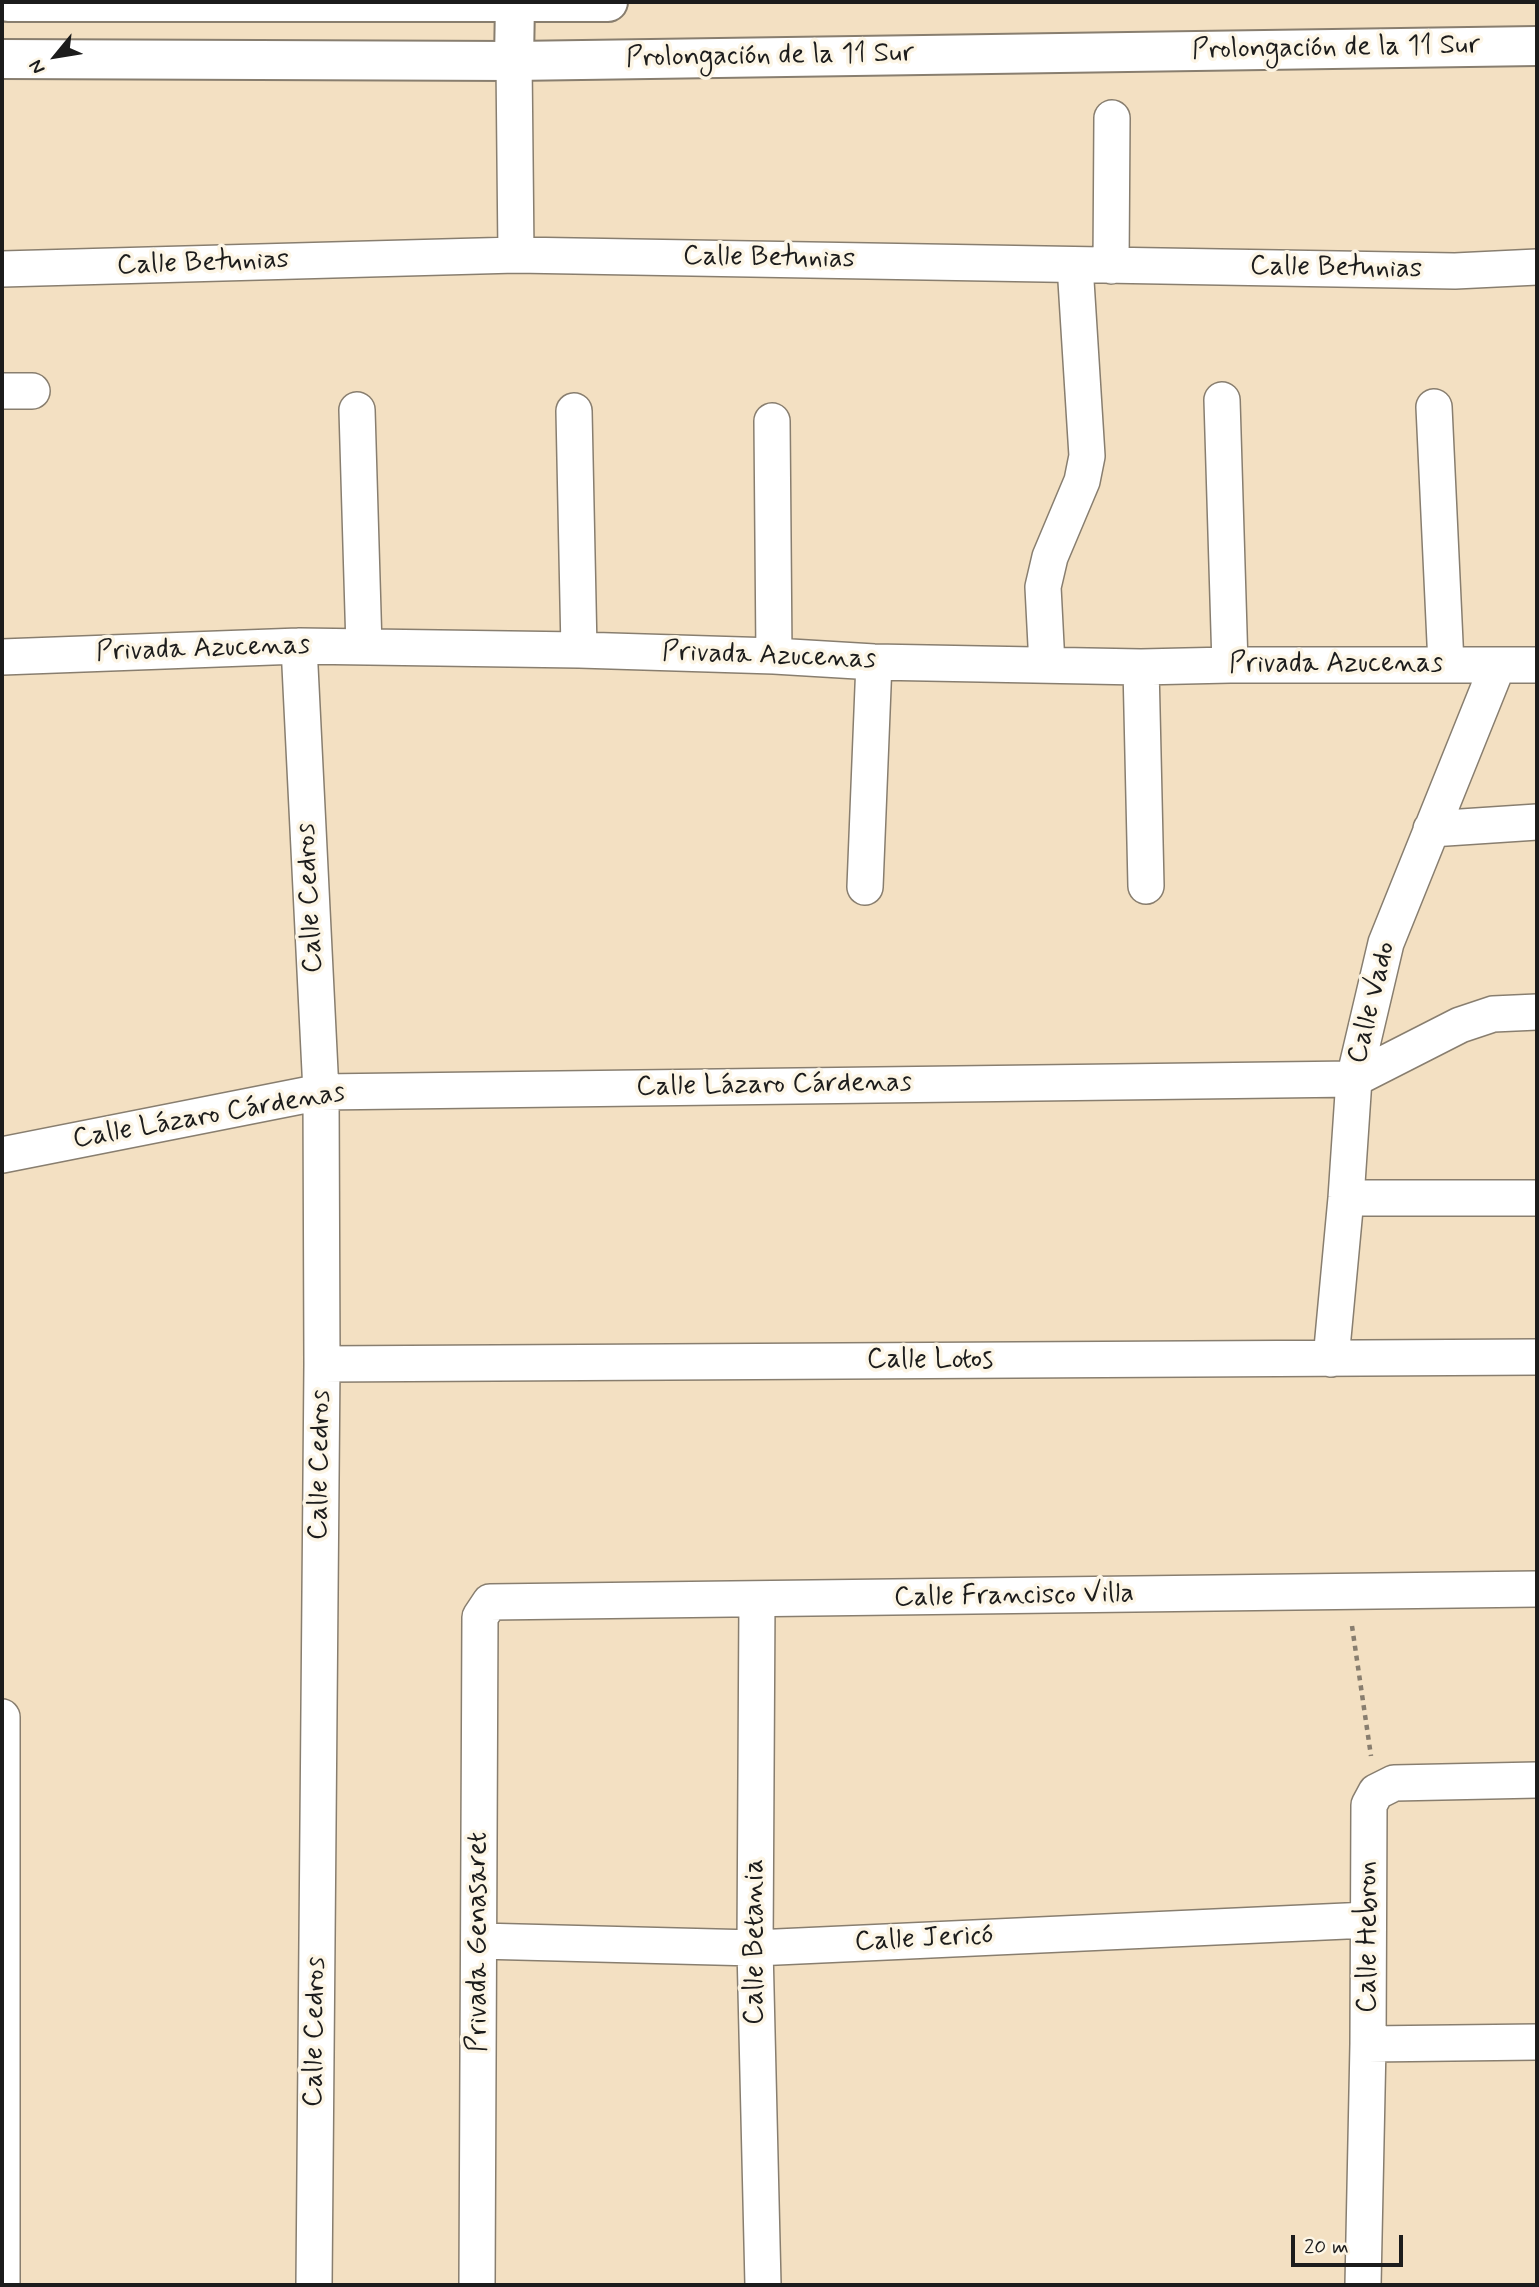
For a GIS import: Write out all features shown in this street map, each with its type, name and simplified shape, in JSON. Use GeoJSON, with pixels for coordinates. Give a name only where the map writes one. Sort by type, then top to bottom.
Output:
{"type":"FeatureCollection","features":[{"type":"Feature","properties":{"kind":"main road"},"geometry":{"type":"LineString","coordinates":[[8,2],[608,2]]}},
{"type":"Feature","properties":{"kind":"main road"},"geometry":{"type":"LineString","coordinates":[[514,61],[515,2]]}},
{"type":"Feature","properties":{"kind":"main road","name":"Prolongación de la 11 Sur"},"geometry":{"type":"LineString","coordinates":[[2,59],[514,61],[1537,46]]}},
{"type":"Feature","properties":{"kind":"street"},"geometry":{"type":"LineString","coordinates":[[514,61],[516,255]]}},
{"type":"Feature","properties":{"kind":"street"},"geometry":{"type":"LineString","coordinates":[[1111,266],[1112,118]]}},
{"type":"Feature","properties":{"kind":"street","name":"Calle Betunias"},"geometry":{"type":"LineString","coordinates":[[2,269],[516,255],[1455,271],[1537,267]]}},
{"type":"Feature","properties":{"kind":"street"},"geometry":{"type":"LineString","coordinates":[[1046,666],[1043,587],[1050,557],[1082,481],[1087,456],[1075,265]]}},
{"type":"Feature","properties":{"kind":"street"},"geometry":{"type":"LineString","coordinates":[[1222,400],[1230,665]]}},
{"type":"Feature","properties":{"kind":"street"},"geometry":{"type":"LineString","coordinates":[[1434,407],[1446,664]]}},
{"type":"Feature","properties":{"kind":"street"},"geometry":{"type":"LineString","coordinates":[[357,410],[364,647]]}},
{"type":"Feature","properties":{"kind":"street"},"geometry":{"type":"LineString","coordinates":[[574,411],[579,650]]}},
{"type":"Feature","properties":{"kind":"street"},"geometry":{"type":"LineString","coordinates":[[772,421],[774,656]]}},
{"type":"Feature","properties":{"kind":"street","name":"Privada Azucenas"},"geometry":{"type":"LineString","coordinates":[[2,657],[299,646],[579,650],[1046,666],[1537,666]]}},
{"type":"Feature","properties":{"kind":"street","name":"Calle Cedros"},"geometry":{"type":"LineString","coordinates":[[299,646],[321,1092],[322,1364],[314,2285]]}},
{"type":"Feature","properties":{"kind":"street"},"geometry":{"type":"LineString","coordinates":[[865,887],[874,662]]}},
{"type":"Feature","properties":{"kind":"street"},"geometry":{"type":"LineString","coordinates":[[1141,667],[1146,886]]}},
{"type":"Feature","properties":{"kind":"street","name":"Calle Vado"},"geometry":{"type":"LineString","coordinates":[[1331,1359],[1354,1079],[1386,943],[1497,667]]}},
{"type":"Feature","properties":{"kind":"street"},"geometry":{"type":"LineString","coordinates":[[1431,829],[1537,822]]}},
{"type":"Feature","properties":{"kind":"street","name":"Calle Lázaro Cárdenas"},"geometry":{"type":"LineString","coordinates":[[2,1154],[321,1092],[1354,1079],[1460,1025],[1493,1014],[1537,1012]]}},
{"type":"Feature","properties":{"kind":"street"},"geometry":{"type":"LineString","coordinates":[[1346,1198],[1537,1198]]}},
{"type":"Feature","properties":{"kind":"street","name":"Calle Lotos"},"geometry":{"type":"LineString","coordinates":[[322,1364],[1537,1357]]}},
{"type":"Feature","properties":{"kind":"street","name":"Calle Francisco Villa"},"geometry":{"type":"LineString","coordinates":[[491,1602],[1537,1589]]}},
{"type":"Feature","properties":{"kind":"street","name":"Calle Betania"},"geometry":{"type":"LineString","coordinates":[[757,1599],[755,1948],[763,2285]]}},
{"type":"Feature","properties":{"kind":"street","name":"Privada Genasaret"},"geometry":{"type":"LineString","coordinates":[[477,2285],[480,1617],[491,1602]]}},
{"type":"Feature","properties":{"kind":"street"},"geometry":{"type":"LineString","coordinates":[[2,1717],[2,2285]]}},
{"type":"Feature","properties":{"kind":"street"},"geometry":{"type":"LineString","coordinates":[[1376,1791],[1394,1783],[1537,1780]]}},
{"type":"Feature","properties":{"kind":"street","name":"Calle Hebron"},"geometry":{"type":"LineString","coordinates":[[1363,2285],[1369,1805],[1376,1791]]}},
{"type":"Feature","properties":{"kind":"street","name":"Calle Jericó"},"geometry":{"type":"LineString","coordinates":[[479,1941],[755,1948],[1368,1920]]}},
{"type":"Feature","properties":{"kind":"street"},"geometry":{"type":"LineString","coordinates":[[1368,2044],[1537,2042]]}},
{"type":"Feature","properties":{"kind":"street"},"geometry":{"type":"LineString","coordinates":[[477,2285],[508,2285]]}},
{"type":"Feature","properties":{"kind":"path"},"geometry":{"type":"LineString","coordinates":[[1348,1593],[1376,1791]]}}]}
